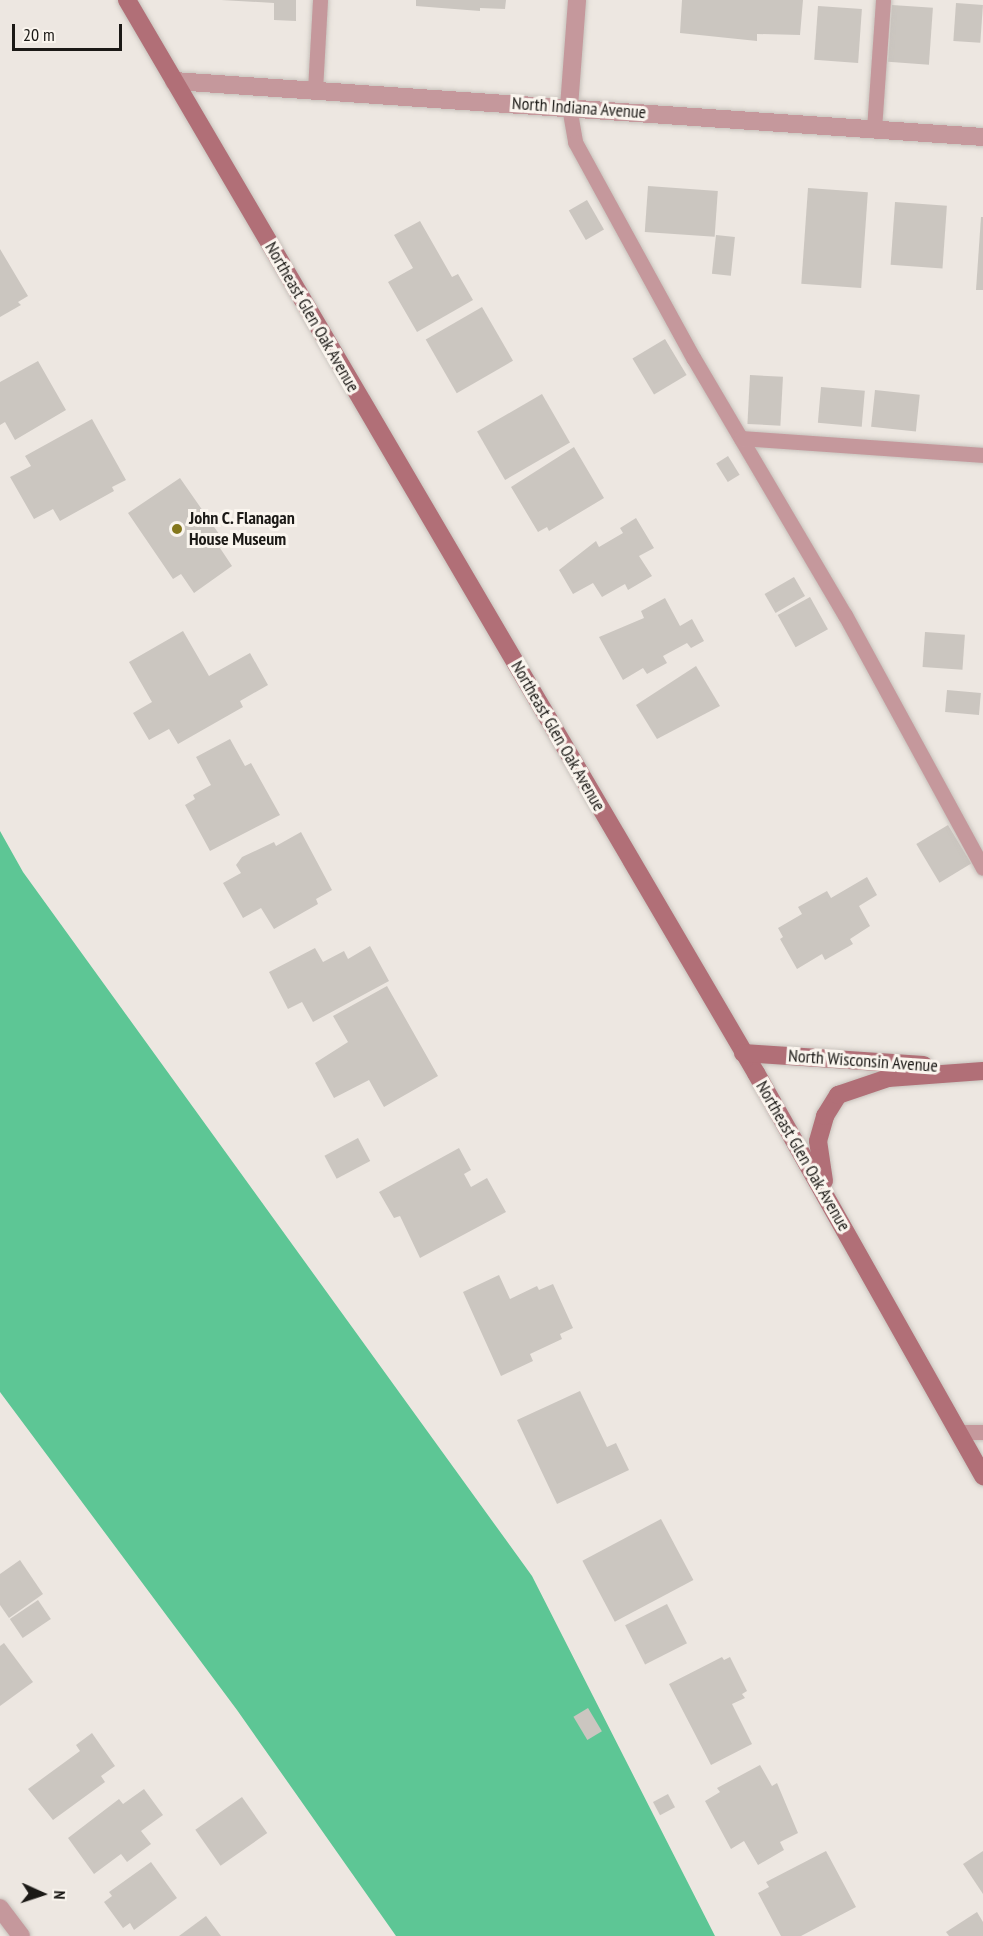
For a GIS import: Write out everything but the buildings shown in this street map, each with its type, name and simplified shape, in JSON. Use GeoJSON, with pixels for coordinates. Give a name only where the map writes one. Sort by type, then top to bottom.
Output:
{"type":"FeatureCollection","features":[{"type":"Feature","properties":{"kind":"street","name":"Northeast Glen Oak Avenue"},"geometry":{"type":"LineString","coordinates":[[128,0],[743,1053],[983,1476]]}},
{"type":"Feature","properties":{"kind":"street"},"geometry":{"type":"LineString","coordinates":[[569,107],[577,0]]}},
{"type":"Feature","properties":{"kind":"street","name":"North Indiana Avenue"},"geometry":{"type":"LineString","coordinates":[[174,81],[983,137]]}},
{"type":"Feature","properties":{"kind":"street","name":"North Wisconsin Avenue"},"geometry":{"type":"LineString","coordinates":[[743,1053],[983,1070]]}},
{"type":"Feature","properties":{"kind":"street"},"geometry":{"type":"LineString","coordinates":[[842,1225],[818,1156],[822,1124],[833,1100],[850,1088],[888,1078],[983,1070]]}},
{"type":"Feature","properties":{"kind":"street"},"geometry":{"type":"LineString","coordinates":[[0,1908],[21,1936]]}},
{"type":"Feature","properties":{"kind":"lane"},"geometry":{"type":"LineString","coordinates":[[315,90],[320,0]]}},
{"type":"Feature","properties":{"kind":"lane"},"geometry":{"type":"LineString","coordinates":[[874,129],[883,0]]}},
{"type":"Feature","properties":{"kind":"lane"},"geometry":{"type":"LineString","coordinates":[[569,107],[575,142],[741,438],[845,615],[983,868]]}},
{"type":"Feature","properties":{"kind":"lane"},"geometry":{"type":"LineString","coordinates":[[741,438],[983,455]]}},
{"type":"Feature","properties":{"kind":"lane"},"geometry":{"type":"LineString","coordinates":[[958,1432],[983,1432]]}},
{"type":"Feature","properties":{"kind":"green space"},"geometry":{"type":"Polygon","coordinates":[[[0,831],[23,872],[532,1576],[715,1936],[396,1936],[237,1710],[0,1392],[0,831]]]}},
{"type":"Feature","properties":{"kind":"place","name":"John C. Flanagan House Museum"},"geometry":{"type":"Point","coordinates":[177,529]}}]}
